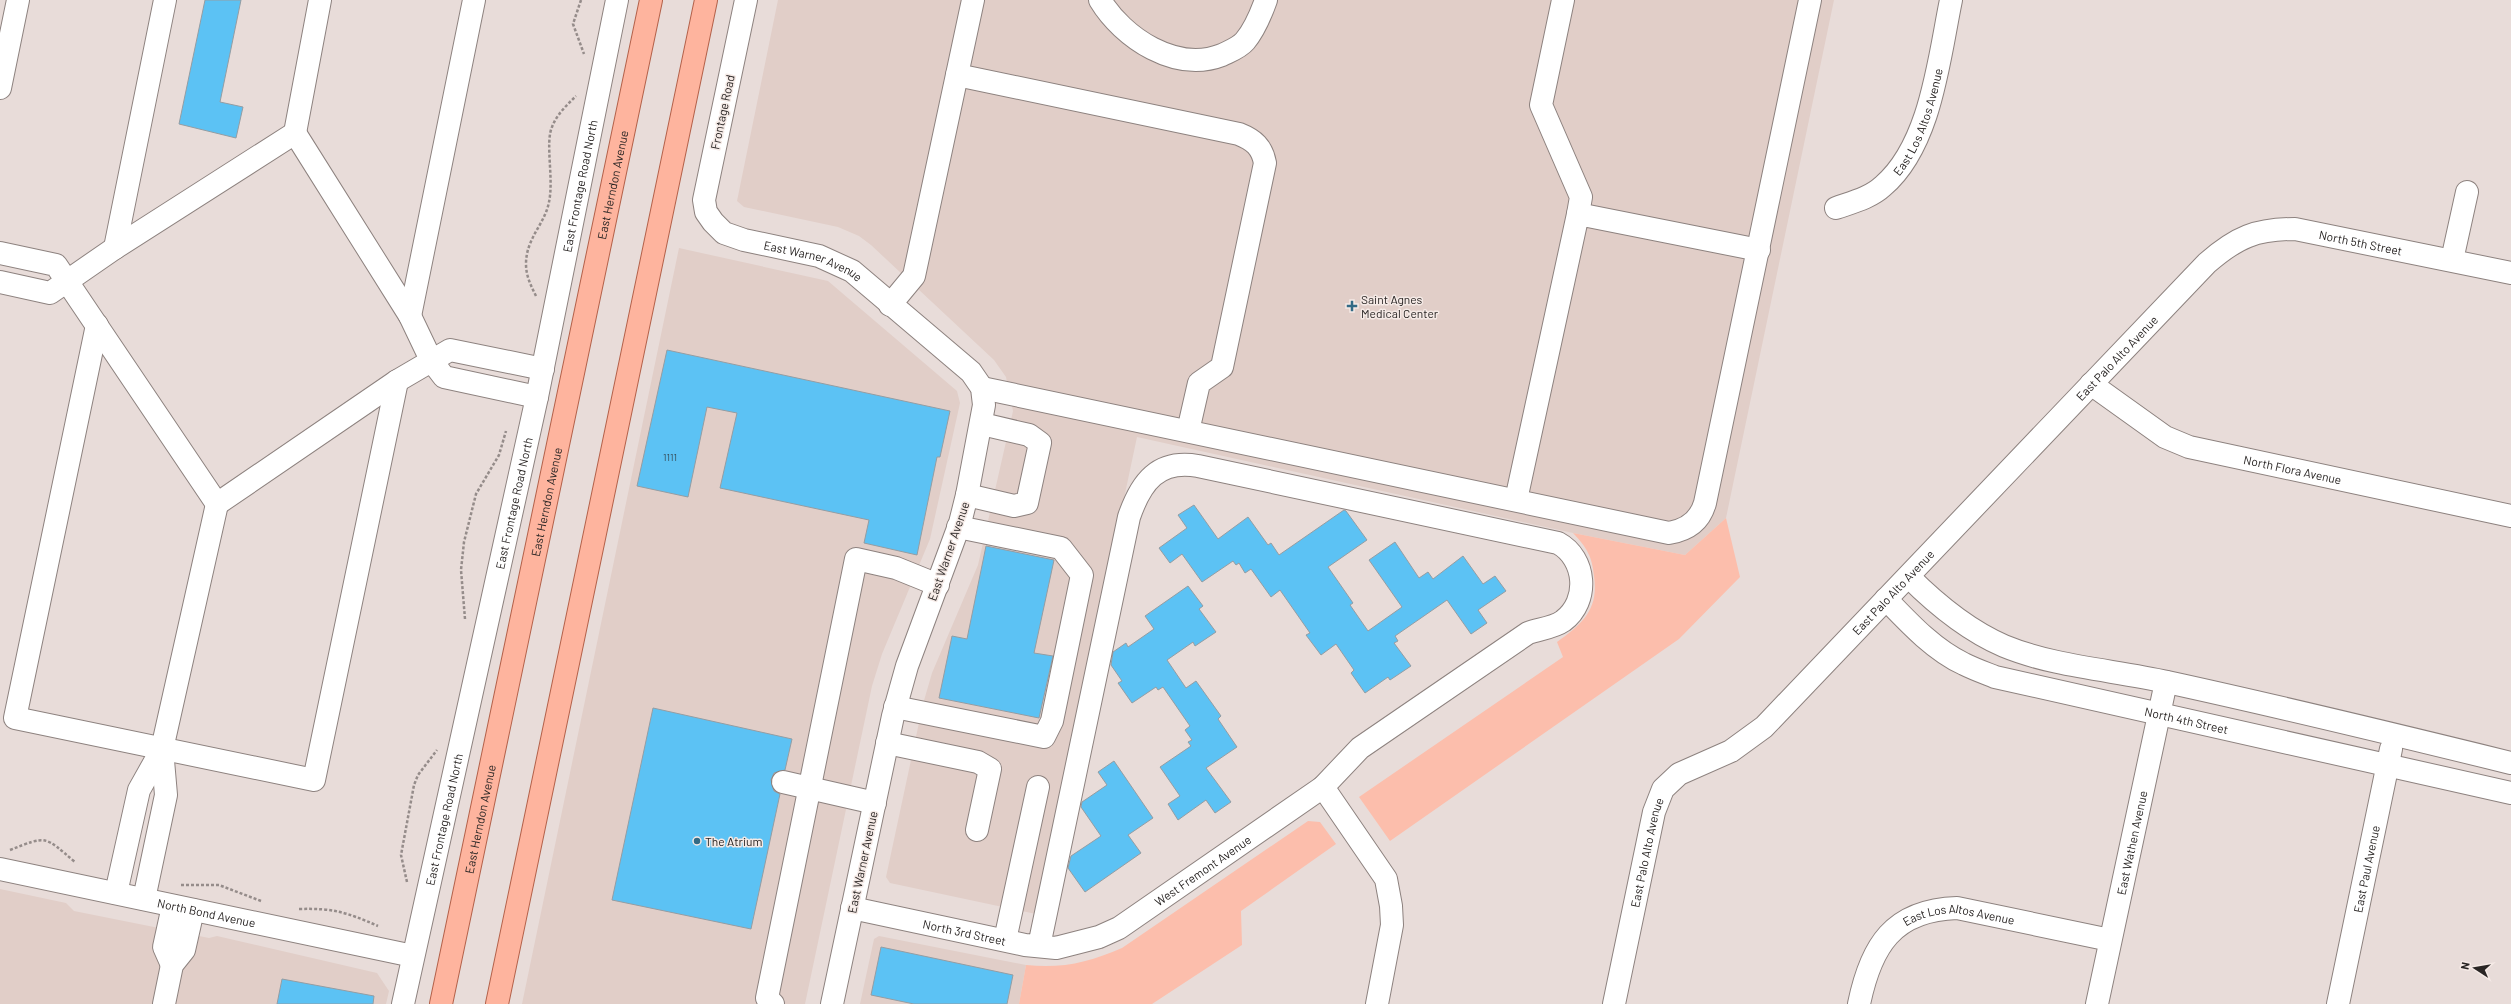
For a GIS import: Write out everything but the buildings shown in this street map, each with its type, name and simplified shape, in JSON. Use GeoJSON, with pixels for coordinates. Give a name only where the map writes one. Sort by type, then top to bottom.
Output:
{"type":"FeatureCollection","features":[{"type":"Feature","properties":{"kind":"main road","name":"East Herndon Avenue"},"geometry":{"type":"LineString","coordinates":[[441,1004],[651,0]]}},
{"type":"Feature","properties":{"kind":"main road"},"geometry":{"type":"LineString","coordinates":[[497,1004],[706,0]]}},
{"type":"Feature","properties":{"kind":"street"},"geometry":{"type":"LineString","coordinates":[[0,88],[18,0]]}},
{"type":"Feature","properties":{"kind":"street"},"geometry":{"type":"LineString","coordinates":[[115,248],[165,0]]}},
{"type":"Feature","properties":{"kind":"street"},"geometry":{"type":"LineString","coordinates":[[320,0],[295,133],[410,316],[431,360],[444,377],[537,397]]}},
{"type":"Feature","properties":{"kind":"street"},"geometry":{"type":"LineString","coordinates":[[410,316],[474,0]]}},
{"type":"Feature","properties":{"kind":"street","name":"East Frontage Road North"},"geometry":{"type":"LineString","coordinates":[[403,1004],[537,397],[617,0]]}},
{"type":"Feature","properties":{"kind":"street","name":"Frontage Road"},"geometry":{"type":"LineString","coordinates":[[713,222],[706,212],[704,200],[746,0]]}},
{"type":"Feature","properties":{"kind":"street"},"geometry":{"type":"LineString","coordinates":[[890,305],[914,276],[973,0]]}},
{"type":"Feature","properties":{"kind":"street"},"geometry":{"type":"LineString","coordinates":[[1100,0],[1124,29],[1150,47],[1183,58],[1204,60],[1234,50],[1245,41],[1260,17],[1266,0]]}},
{"type":"Feature","properties":{"kind":"street"},"geometry":{"type":"LineString","coordinates":[[1516,500],[1581,197],[1541,105],[1563,0]]}},
{"type":"Feature","properties":{"kind":"street"},"geometry":{"type":"LineString","coordinates":[[982,388],[1669,533],[1679,532],[1696,521],[1702,514],[1705,503],[1810,0]]}},
{"type":"Feature","properties":{"kind":"street","name":"East Los Altos Avenue"},"geometry":{"type":"LineString","coordinates":[[1836,208],[1864,199],[1883,186],[1904,162],[1918,136],[1931,96],[1951,0]]}},
{"type":"Feature","properties":{"kind":"street"},"geometry":{"type":"LineString","coordinates":[[957,75],[1223,130],[1239,134],[1257,144],[1263,150],[1265,163],[1222,367],[1199,382],[1188,431]]}},
{"type":"Feature","properties":{"kind":"street"},"geometry":{"type":"LineString","coordinates":[[0,282],[50,293],[68,282],[115,248],[295,133]]}},
{"type":"Feature","properties":{"kind":"street"},"geometry":{"type":"LineString","coordinates":[[2452,260],[2467,192]]}},
{"type":"Feature","properties":{"kind":"street"},"geometry":{"type":"LineString","coordinates":[[1578,214],[1759,250]]}},
{"type":"Feature","properties":{"kind":"street","name":"East Warner Avenue"},"geometry":{"type":"LineString","coordinates":[[713,222],[724,233],[744,240],[807,253],[840,264],[971,372],[982,388],[984,405],[982,424],[967,495],[958,527],[938,585],[907,666],[895,707],[832,1004]]}},
{"type":"Feature","properties":{"kind":"street","name":"North 5th Street"},"geometry":{"type":"LineString","coordinates":[[2269,229],[2295,229],[2329,234],[2511,273]]}},
{"type":"Feature","properties":{"kind":"street","name":"East Palo Alto Avenue"},"geometry":{"type":"LineString","coordinates":[[1614,1004],[1654,812],[1663,789],[1679,774],[1731,751],[1764,727],[1886,599],[1909,577],[2207,262],[2229,244],[2252,234],[2269,229]]}},
{"type":"Feature","properties":{"kind":"street"},"geometry":{"type":"LineString","coordinates":[[0,253],[56,264],[217,504]]}},
{"type":"Feature","properties":{"kind":"street"},"geometry":{"type":"LineString","coordinates":[[97,325],[16,718],[314,780],[397,382]]}},
{"type":"Feature","properties":{"kind":"street"},"geometry":{"type":"LineString","coordinates":[[116,894],[139,790],[162,749],[217,504],[397,382],[431,360],[450,350],[542,369]]}},
{"type":"Feature","properties":{"kind":"street","name":"North Flora Avenue"},"geometry":{"type":"LineString","coordinates":[[2091,384],[2165,437],[2189,447],[2511,516]]}},
{"type":"Feature","properties":{"kind":"street"},"geometry":{"type":"LineString","coordinates":[[967,495],[1014,506],[1027,503],[1040,443],[1029,435],[982,424]]}},
{"type":"Feature","properties":{"kind":"street","name":"West Fremont Avenue"},"geometry":{"type":"LineString","coordinates":[[1039,946],[1129,516],[1137,495],[1146,482],[1158,472],[1174,465],[1198,466],[1558,543],[1568,548],[1579,566],[1582,584],[1577,603],[1564,621],[1550,628],[1528,633],[1360,748],[1323,787],[1119,928],[1078,944]]}},
{"type":"Feature","properties":{"kind":"street"},"geometry":{"type":"LineString","coordinates":[[895,707],[1044,737],[1052,722],[1082,575],[1061,548],[958,527]]}},
{"type":"Feature","properties":{"kind":"street"},"geometry":{"type":"LineString","coordinates":[[773,1004],[767,998],[856,559],[896,568],[938,585]]}},
{"type":"Feature","properties":{"kind":"street"},"geometry":{"type":"LineString","coordinates":[[1909,577],[1946,612],[1969,627],[2004,646],[2036,656],[2166,682],[2511,763]]}},
{"type":"Feature","properties":{"kind":"street","name":"North 4th Street"},"geometry":{"type":"LineString","coordinates":[[1886,599],[1925,636],[1964,664],[1995,677],[2388,764],[2511,793]]}},
{"type":"Feature","properties":{"kind":"street","name":"East Wathen Avenue"},"geometry":{"type":"LineString","coordinates":[[2097,1004],[2166,682]]}},
{"type":"Feature","properties":{"kind":"street","name":"East Paul Avenue"},"geometry":{"type":"LineString","coordinates":[[2338,1004],[2394,735]]}},
{"type":"Feature","properties":{"kind":"street"},"geometry":{"type":"LineString","coordinates":[[887,743],[978,762],[990,770],[977,830]]}},
{"type":"Feature","properties":{"kind":"street"},"geometry":{"type":"LineString","coordinates":[[146,890],[166,795],[162,749]]}},
{"type":"Feature","properties":{"kind":"street"},"geometry":{"type":"LineString","coordinates":[[783,782],[874,803]]}},
{"type":"Feature","properties":{"kind":"street"},"geometry":{"type":"LineString","coordinates":[[1005,940],[1038,787]]}},
{"type":"Feature","properties":{"kind":"street"},"geometry":{"type":"LineString","coordinates":[[1323,787],[1386,879],[1391,906],[1392,925],[1377,1004]]}},
{"type":"Feature","properties":{"kind":"street","name":"North Bond Avenue"},"geometry":{"type":"LineString","coordinates":[[4,860],[116,894],[146,890],[183,908],[413,956]]}},
{"type":"Feature","properties":{"kind":"street"},"geometry":{"type":"LineString","coordinates":[[164,1004],[172,965],[184,950],[183,908]]}},
{"type":"Feature","properties":{"kind":"street","name":"North 3rd Street"},"geometry":{"type":"LineString","coordinates":[[852,908],[1039,946],[1056,948],[1078,944]]}},
{"type":"Feature","properties":{"kind":"street","name":"East Los Altos Avenue"},"geometry":{"type":"LineString","coordinates":[[1859,1004],[1872,956],[1887,936],[1909,918],[1933,909],[1957,908],[2110,940]]}},
{"type":"Feature","properties":{"kind":"path"},"geometry":{"type":"LineString","coordinates":[[581,0],[573,24],[585,56]]}},
{"type":"Feature","properties":{"kind":"path"},"geometry":{"type":"LineString","coordinates":[[538,301],[528,277],[526,264],[534,232],[549,205],[552,172],[549,140],[551,127],[560,113],[577,95]]}},
{"type":"Feature","properties":{"kind":"path"},"geometry":{"type":"LineString","coordinates":[[465,625],[461,570],[464,542],[476,494],[499,454],[509,424]]}},
{"type":"Feature","properties":{"kind":"path"},"geometry":{"type":"LineString","coordinates":[[407,887],[401,854],[414,785],[418,774],[438,747]]}},
{"type":"Feature","properties":{"kind":"path"},"geometry":{"type":"LineString","coordinates":[[4,860],[40,838],[48,840],[76,864],[82,865]]}},
{"type":"Feature","properties":{"kind":"path"},"geometry":{"type":"LineString","coordinates":[[146,890],[174,885],[219,885],[268,903]]}},
{"type":"Feature","properties":{"kind":"path"},"geometry":{"type":"LineString","coordinates":[[295,909],[338,910],[380,927]]}},
{"type":"Feature","properties":{"kind":"shaded area","name":"Saint Agnes Medical Center"},"geometry":{"type":"Polygon","coordinates":[[[778,0],[1834,0],[1726,518],[1685,555],[1573,533],[1137,437],[1036,914],[890,883],[886,877],[923,704],[932,673],[978,565],[1013,411],[1006,377],[994,360],[871,245],[859,236],[838,227],[744,207],[737,201],[778,0]]]}},
{"type":"Feature","properties":{"kind":"shaded area"},"geometry":{"type":"Polygon","coordinates":[[[679,248],[828,281],[957,391],[960,403],[930,539],[882,654],[872,686],[805,1004],[522,1004],[679,248]]]}},
{"type":"Feature","properties":{"kind":"shaded area"},"geometry":{"type":"Polygon","coordinates":[[[1726,518],[1740,577],[1679,639],[1390,841],[1359,797],[1563,657],[1557,642],[1574,629],[1587,615],[1594,598],[1595,588],[1593,569],[1588,553],[1573,533],[1685,555],[1726,518]]]}},
{"type":"Feature","properties":{"kind":"shaded area"},"geometry":{"type":"Polygon","coordinates":[[[1308,821],[1320,822],[1336,844],[1241,911],[1242,945],[1152,1004],[1019,1004],[1026,965],[1052,966],[1076,963],[1087,961],[1122,948],[1308,821]]]}},
{"type":"Feature","properties":{"kind":"shaded area"},"geometry":{"type":"Polygon","coordinates":[[[0,889],[66,903],[74,911],[209,938],[217,936],[377,973],[389,991],[386,1004],[0,1004],[0,889]]]}},
{"type":"Feature","properties":{"kind":"shaded area"},"geometry":{"type":"Polygon","coordinates":[[[879,936],[1026,965],[1019,1004],[860,1004],[874,939],[879,936]]]}},
{"type":"Feature","properties":{"kind":"place","name":"Saint Agnes Medical Center"},"geometry":{"type":"Point","coordinates":[1352,306]}},
{"type":"Feature","properties":{"kind":"place","name":"The Atrium"},"geometry":{"type":"Point","coordinates":[697,841]}}]}
